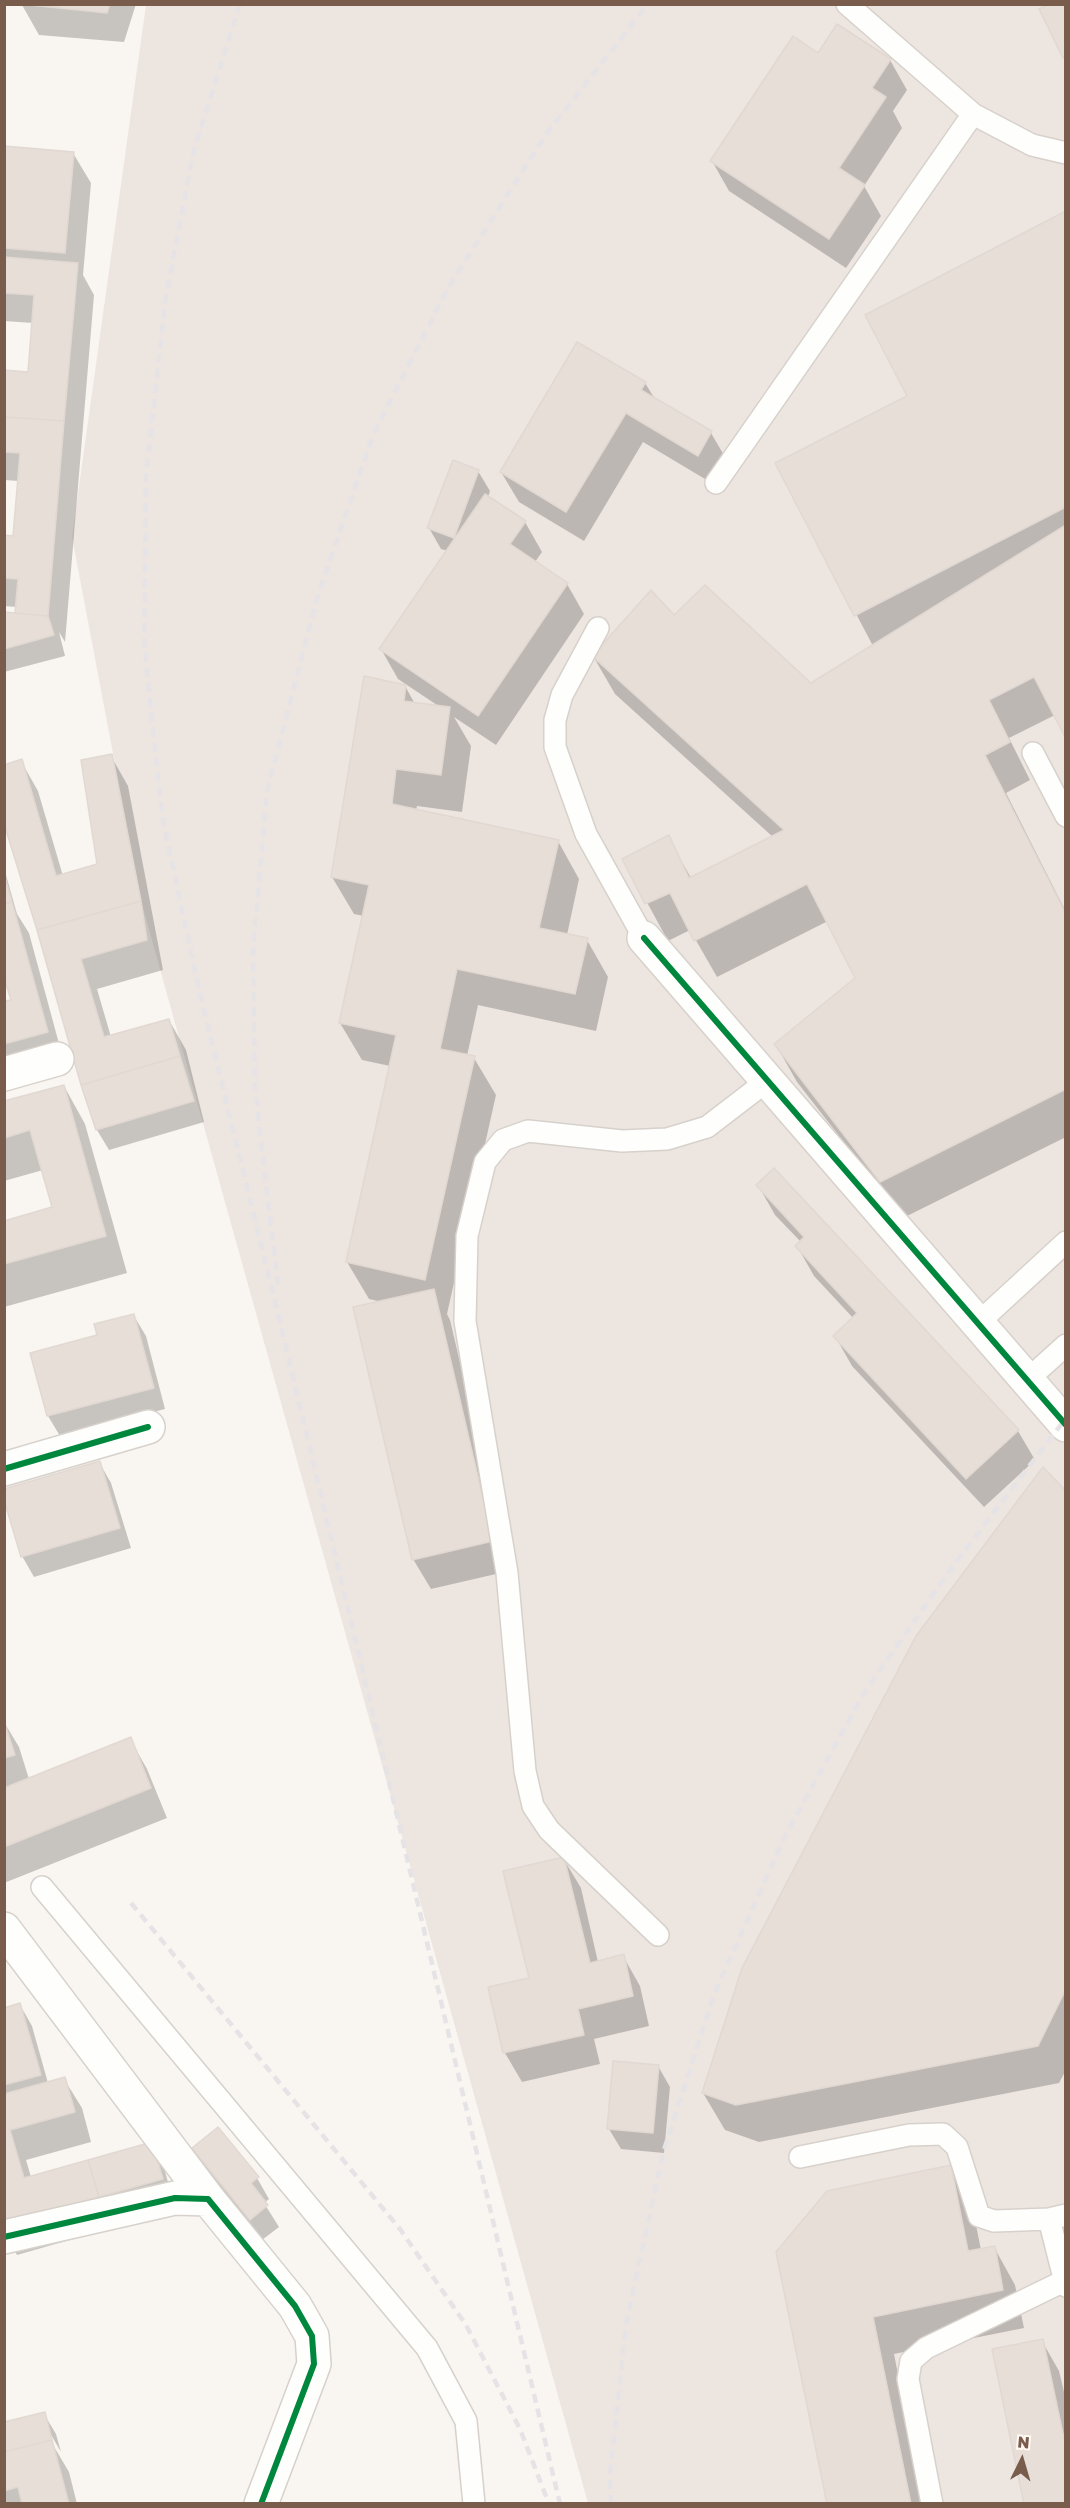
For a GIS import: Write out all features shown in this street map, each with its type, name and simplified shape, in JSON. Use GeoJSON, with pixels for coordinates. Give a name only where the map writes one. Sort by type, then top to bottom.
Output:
{"type":"FeatureCollection","features":[{"type":"Feature","properties":{"kind":"street"},"geometry":{"type":"LineString","coordinates":[[644,938],[1065,1425]]}},
{"type":"Feature","properties":{"kind":"street"},"geometry":{"type":"LineString","coordinates":[[4,1074],[57,1059]]}},
{"type":"Feature","properties":{"kind":"street"},"geometry":{"type":"LineString","coordinates":[[4,1468],[148,1427]]}},
{"type":"Feature","properties":{"kind":"street"},"geometry":{"type":"LineString","coordinates":[[4,1929],[208,2199],[295,2306],[312,2336],[314,2364],[261,2504]]}},
{"type":"Feature","properties":{"kind":"street"},"geometry":{"type":"LineString","coordinates":[[4,2237],[175,2198],[208,2199]]}},
{"type":"Feature","properties":{"kind":"lane"},"geometry":{"type":"LineString","coordinates":[[847,4],[973,114],[1032,145],[1065,153]]}},
{"type":"Feature","properties":{"kind":"lane"},"geometry":{"type":"LineString","coordinates":[[716,483],[973,114]]}},
{"type":"Feature","properties":{"kind":"lane"},"geometry":{"type":"LineString","coordinates":[[598,628],[562,695],[555,720],[555,747],[586,834],[644,938]]}},
{"type":"Feature","properties":{"kind":"lane"},"geometry":{"type":"LineString","coordinates":[[1034,753],[1065,816]]}},
{"type":"Feature","properties":{"kind":"lane"},"geometry":{"type":"LineString","coordinates":[[658,1935],[549,1830],[533,1806],[525,1771],[507,1573],[465,1321],[466,1236],[485,1162],[503,1140],[528,1131],[622,1141],[668,1139],[706,1127],[767,1081]]}},
{"type":"Feature","properties":{"kind":"lane"},"geometry":{"type":"LineString","coordinates":[[977,1324],[1065,1242]]}},
{"type":"Feature","properties":{"kind":"lane"},"geometry":{"type":"LineString","coordinates":[[1026,1381],[1065,1345]]}},
{"type":"Feature","properties":{"kind":"lane"},"geometry":{"type":"LineString","coordinates":[[42,1887],[427,2348],[466,2421],[474,2504]]}},
{"type":"Feature","properties":{"kind":"lane"},"geometry":{"type":"LineString","coordinates":[[800,2157],[909,2135],[943,2134],[957,2147],[979,2216],[994,2221],[1057,2217],[1065,2284],[926,2348],[911,2361],[908,2379],[932,2504]]}},
{"type":"Feature","properties":{"kind":"shaded area"},"geometry":{"type":"Polygon","coordinates":[[[146,5],[1065,5],[1065,2503],[588,2503],[141,901],[72,537],[146,5]]]}},
{"type":"Feature","properties":{"kind":"building"},"geometry":{"type":"Polygon","coordinates":[[[21,4],[110,4],[107,13],[21,4]]]}},
{"type":"Feature","properties":{"kind":"building"},"geometry":{"type":"Polygon","coordinates":[[[1049,4],[1066,4],[1066,57],[1063,58],[1039,9],[1049,4]]]}},
{"type":"Feature","properties":{"kind":"building"},"geometry":{"type":"Polygon","coordinates":[[[837,24],[891,59],[872,88],[886,97],[839,168],[865,185],[829,239],[710,161],[793,36],[818,53],[837,24]]]}},
{"type":"Feature","properties":{"kind":"building"},"geometry":{"type":"Polygon","coordinates":[[[4,146],[74,152],[65,253],[4,248],[4,146]]]}},
{"type":"Feature","properties":{"kind":"building"},"geometry":{"type":"Polygon","coordinates":[[[1066,211],[1066,507],[854,616],[775,463],[907,396],[865,315],[1066,211]]]}},
{"type":"Feature","properties":{"kind":"building"},"geometry":{"type":"Polygon","coordinates":[[[4,257],[78,263],[64,421],[4,417],[4,370],[28,372],[34,295],[4,293],[4,257]]]}},
{"type":"Feature","properties":{"kind":"building"},"geometry":{"type":"Polygon","coordinates":[[[577,342],[646,382],[641,390],[712,431],[698,456],[626,413],[566,512],[500,472],[577,342]]]}},
{"type":"Feature","properties":{"kind":"building"},"geometry":{"type":"Polygon","coordinates":[[[4,417],[64,421],[48,616],[15,613],[18,579],[4,578],[4,535],[13,536],[20,453],[4,452],[4,417]]]}},
{"type":"Feature","properties":{"kind":"building"},"geometry":{"type":"Polygon","coordinates":[[[453,460],[479,470],[454,538],[427,528],[453,460]]]}},
{"type":"Feature","properties":{"kind":"building"},"geometry":{"type":"Polygon","coordinates":[[[485,494],[526,521],[510,544],[568,583],[478,716],[379,649],[485,494]]]}},
{"type":"Feature","properties":{"kind":"building"},"geometry":{"type":"Polygon","coordinates":[[[1066,525],[1066,739],[1034,677],[989,700],[1010,742],[985,755],[1066,914],[1066,1089],[880,1182],[774,1044],[855,978],[807,884],[694,941],[670,893],[645,904],[622,859],[669,835],[689,878],[784,830],[592,656],[651,590],[674,615],[705,585],[811,683],[1066,525]]]}},
{"type":"Feature","properties":{"kind":"building"},"geometry":{"type":"Polygon","coordinates":[[[4,612],[48,616],[54,635],[4,649],[4,612]]]}},
{"type":"Feature","properties":{"kind":"building"},"geometry":{"type":"Polygon","coordinates":[[[364,676],[406,685],[404,701],[450,707],[441,775],[396,769],[392,804],[559,840],[539,928],[588,938],[575,994],[457,969],[440,1049],[475,1056],[425,1280],[346,1262],[396,1035],[339,1023],[369,885],[331,877],[364,676]]]}},
{"type":"Feature","properties":{"kind":"building"},"geometry":{"type":"Polygon","coordinates":[[[112,754],[141,901],[37,930],[4,824],[4,765],[22,759],[56,876],[97,864],[81,760],[112,754]]]}},
{"type":"Feature","properties":{"kind":"building"},"geometry":{"type":"Polygon","coordinates":[[[4,874],[12,902],[4,904],[4,874]]]}},
{"type":"Feature","properties":{"kind":"building"},"geometry":{"type":"Polygon","coordinates":[[[141,901],[147,940],[81,959],[104,1037],[169,1019],[180,1056],[81,1085],[37,930],[141,901]]]}},
{"type":"Feature","properties":{"kind":"building"},"geometry":{"type":"Polygon","coordinates":[[[12,902],[48,1032],[4,1044],[4,1001],[11,1000],[4,978],[4,904],[12,902]]]}},
{"type":"Feature","properties":{"kind":"building"},"geometry":{"type":"Polygon","coordinates":[[[180,1056],[194,1101],[96,1130],[81,1085],[180,1056]]]}},
{"type":"Feature","properties":{"kind":"building"},"geometry":{"type":"Polygon","coordinates":[[[64,1085],[106,1236],[4,1264],[4,1221],[52,1207],[30,1130],[4,1138],[4,1101],[64,1085]]]}},
{"type":"Feature","properties":{"kind":"building"},"geometry":{"type":"Polygon","coordinates":[[[774,1168],[1019,1430],[966,1479],[833,1336],[857,1313],[795,1246],[804,1237],[756,1185],[774,1168]]]}},
{"type":"Feature","properties":{"kind":"building"},"geometry":{"type":"Polygon","coordinates":[[[434,1289],[493,1541],[412,1560],[353,1307],[434,1289]]]}},
{"type":"Feature","properties":{"kind":"building"},"geometry":{"type":"Polygon","coordinates":[[[134,1314],[154,1388],[47,1416],[30,1353],[97,1335],[94,1324],[134,1314]]]}},
{"type":"Feature","properties":{"kind":"building"},"geometry":{"type":"Polygon","coordinates":[[[100,1461],[120,1528],[21,1557],[4,1500],[4,1489],[100,1461]]]}},
{"type":"Feature","properties":{"kind":"building"},"geometry":{"type":"Polygon","coordinates":[[[1043,1467],[1066,1491],[1066,1989],[1038,2046],[736,2105],[702,2093],[742,1968],[916,1636],[1043,1467]]]}},
{"type":"Feature","properties":{"kind":"building"},"geometry":{"type":"Polygon","coordinates":[[[4,1721],[15,1755],[4,1758],[4,1721]]]}},
{"type":"Feature","properties":{"kind":"building"},"geometry":{"type":"Polygon","coordinates":[[[131,1737],[151,1788],[4,1847],[4,1788],[131,1737]]]}},
{"type":"Feature","properties":{"kind":"building"},"geometry":{"type":"Polygon","coordinates":[[[564,1857],[590,1963],[624,1954],[633,1996],[578,2009],[584,2035],[503,2053],[488,1987],[529,1978],[503,1871],[564,1857]]]}},
{"type":"Feature","properties":{"kind":"building"},"geometry":{"type":"Polygon","coordinates":[[[20,2003],[41,2075],[4,2085],[4,2008],[20,2003]]]}},
{"type":"Feature","properties":{"kind":"building"},"geometry":{"type":"Polygon","coordinates":[[[613,2061],[659,2065],[653,2133],[607,2129],[613,2061]]]}},
{"type":"Feature","properties":{"kind":"building"},"geometry":{"type":"Polygon","coordinates":[[[65,2077],[75,2112],[10,2130],[24,2178],[88,2160],[99,2197],[4,2224],[4,2094],[65,2077]]]}},
{"type":"Feature","properties":{"kind":"building"},"geometry":{"type":"Polygon","coordinates":[[[218,2127],[259,2177],[251,2183],[268,2205],[250,2220],[192,2148],[218,2127]]]}},
{"type":"Feature","properties":{"kind":"building"},"geometry":{"type":"Polygon","coordinates":[[[152,2142],[163,2179],[99,2197],[88,2160],[152,2142]]]}},
{"type":"Feature","properties":{"kind":"building"},"geometry":{"type":"Polygon","coordinates":[[[951,2165],[968,2251],[995,2246],[1003,2290],[873,2317],[911,2504],[827,2504],[776,2252],[827,2191],[951,2165]]]}},
{"type":"Feature","properties":{"kind":"building"},"geometry":{"type":"Polygon","coordinates":[[[1043,2339],[1066,2448],[1066,2504],[1024,2504],[992,2349],[1043,2339]]]}},
{"type":"Feature","properties":{"kind":"building"},"geometry":{"type":"Polygon","coordinates":[[[45,2412],[52,2440],[4,2452],[4,2422],[45,2412]]]}},
{"type":"Feature","properties":{"kind":"building"},"geometry":{"type":"Polygon","coordinates":[[[52,2440],[69,2504],[22,2504],[18,2487],[4,2491],[4,2452],[52,2440]]]}},
{"type":"Feature","properties":{"kind":"railway"},"geometry":{"type":"LineString","coordinates":[[240,4],[194,150],[166,296],[146,476],[144,642],[162,815],[199,990],[560,2504]]}},
{"type":"Feature","properties":{"kind":"railway"},"geometry":{"type":"LineString","coordinates":[[278,1285],[255,1089],[253,952],[267,791],[318,595],[373,435],[448,288],[547,133],[648,4]]}},
{"type":"Feature","properties":{"kind":"railway"},"geometry":{"type":"LineString","coordinates":[[611,2504],[610,2473],[626,2325],[663,2153],[714,1995],[786,1834],[864,1693],[953,1566],[1066,1418]]}},
{"type":"Feature","properties":{"kind":"railway"},"geometry":{"type":"LineString","coordinates":[[131,1903],[400,2229],[466,2325],[520,2429],[549,2504]]}},
{"type":"Feature","properties":{"kind":"cycle path"},"geometry":{"type":"LineString","coordinates":[[644,938],[1066,1425]]}},
{"type":"Feature","properties":{"kind":"cycle path"},"geometry":{"type":"LineString","coordinates":[[4,1469],[148,1427]]}},
{"type":"Feature","properties":{"kind":"cycle path"},"geometry":{"type":"LineString","coordinates":[[4,2237],[175,2198],[208,2199],[295,2306],[312,2336],[314,2364],[261,2504]]}}]}
